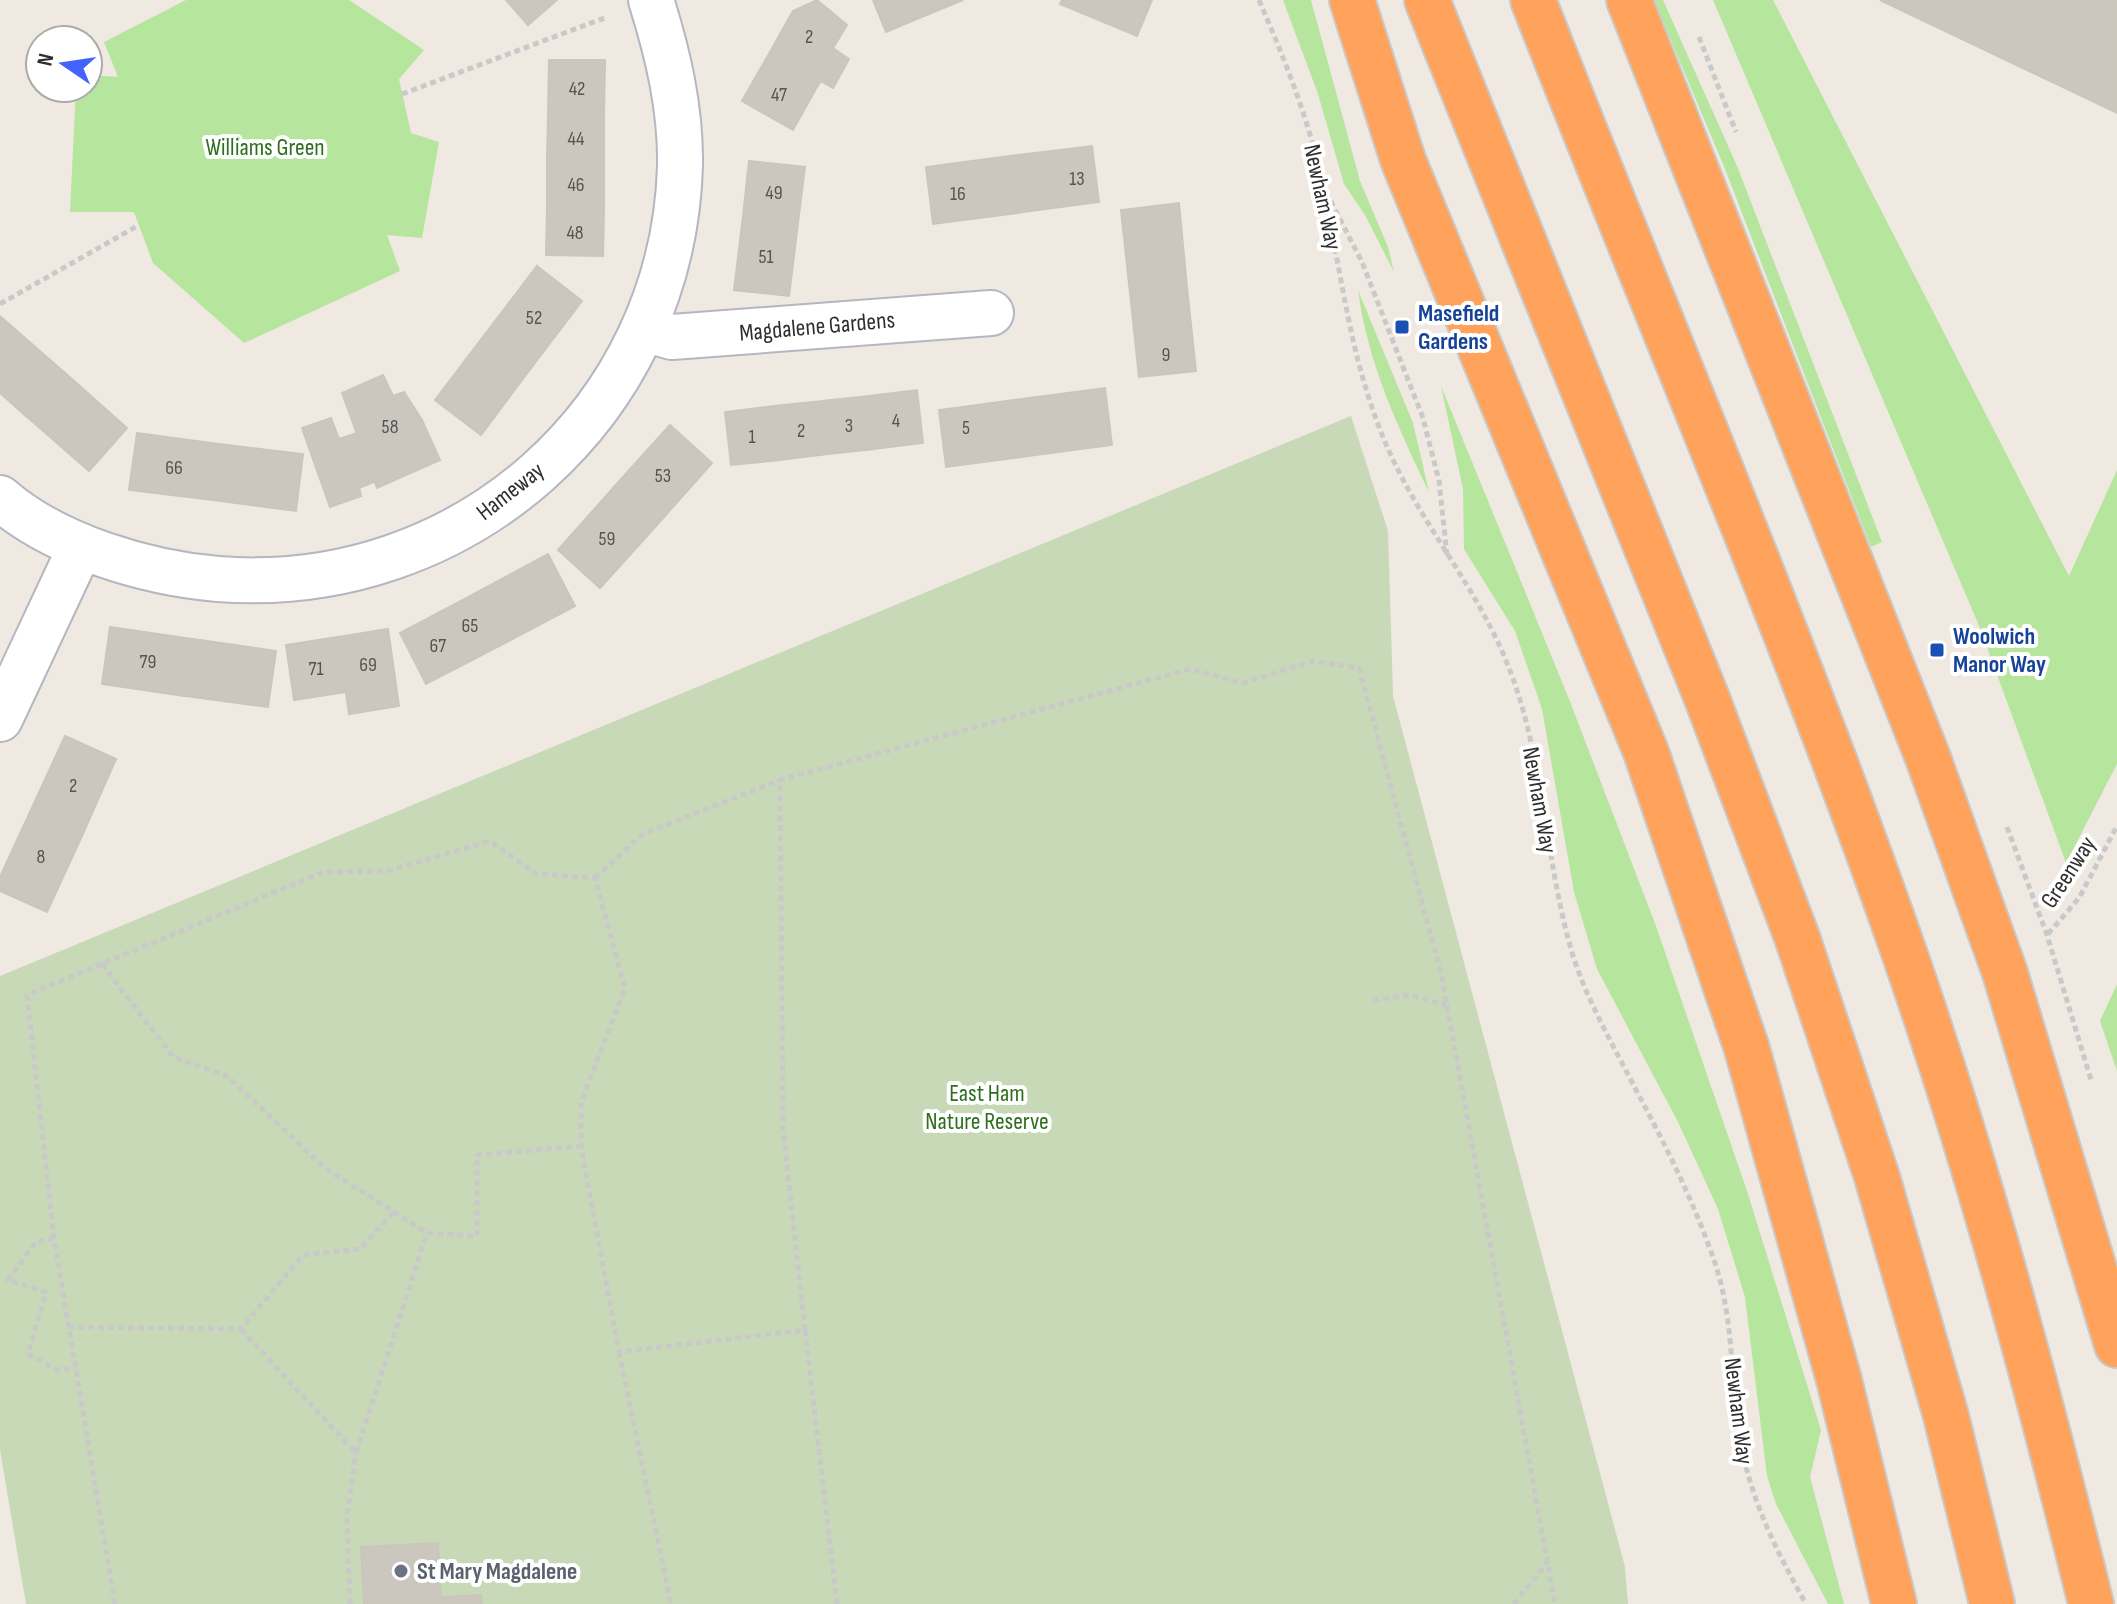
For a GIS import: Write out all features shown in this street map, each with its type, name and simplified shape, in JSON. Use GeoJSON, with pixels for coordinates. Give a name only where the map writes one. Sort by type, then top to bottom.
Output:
{"type":"FeatureCollection","features":[{"type":"Feature","properties":{"kind":"highway"},"geometry":{"type":"LineString","coordinates":[[1352,0],[1403,160],[1646,752],[1747,1049],[1839,1380],[1894,1604]]}},
{"type":"Feature","properties":{"kind":"highway"},"geometry":{"type":"LineString","coordinates":[[1427,0],[1708,701],[1798,940],[1877,1177],[1946,1416],[1992,1604]]}},
{"type":"Feature","properties":{"kind":"highway"},"geometry":{"type":"LineString","coordinates":[[1533,0],[1797,664],[1889,909],[1969,1149],[2039,1393],[2091,1604]]}},
{"type":"Feature","properties":{"kind":"highway"},"geometry":{"type":"LineString","coordinates":[[1629,0],[1928,758],[2005,973],[2117,1345]]}},
{"type":"Feature","properties":{"kind":"highway"},"geometry":{"type":"LineString","coordinates":[[1839,1380],[1869,1604]]}},
{"type":"Feature","properties":{"kind":"street","name":"Hameway"},"geometry":{"type":"LineString","coordinates":[[0,498],[81,546],[172,575],[268,583],[362,569],[451,535],[530,481],[596,411],[644,329],[670,249],[680,166],[674,82],[643,4]]}},
{"type":"Feature","properties":{"kind":"street","name":"Magdalene Gardens"},"geometry":{"type":"LineString","coordinates":[[644,329],[672,337],[991,313]]}},
{"type":"Feature","properties":{"kind":"street"},"geometry":{"type":"LineString","coordinates":[[0,719],[81,546]]}},
{"type":"Feature","properties":{"kind":"path","name":"Newham Way"},"geometry":{"type":"LineString","coordinates":[[1259,0],[1288,70],[1324,187],[1346,312],[1366,389],[1383,438],[1447,558],[1484,615],[1523,705],[1562,914],[1592,1004],[1683,1182],[1716,1265],[1728,1320],[1739,1434],[1747,1478],[1762,1519],[1806,1604]]}},
{"type":"Feature","properties":{"kind":"path"},"geometry":{"type":"LineString","coordinates":[[402,94],[643,4]]}},
{"type":"Feature","properties":{"kind":"path"},"geometry":{"type":"LineString","coordinates":[[1324,187],[1362,262],[1423,418],[1439,481],[1447,558]]}},
{"type":"Feature","properties":{"kind":"path"},"geometry":{"type":"LineString","coordinates":[[0,304],[139,225]]}},
{"type":"Feature","properties":{"kind":"path"},"geometry":{"type":"LineString","coordinates":[[115,1604],[54,1238],[27,995],[323,872],[387,871],[490,841],[536,874],[595,878],[643,834],[780,780],[1190,669],[1243,683],[1313,661],[1359,668],[1441,973],[1555,1604]]}},
{"type":"Feature","properties":{"kind":"path"},"geometry":{"type":"LineString","coordinates":[[780,780],[783,1129],[837,1604]]}},
{"type":"Feature","properties":{"kind":"path","name":"Greenway"},"geometry":{"type":"LineString","coordinates":[[2047,935],[2079,898],[2117,826]]}},
{"type":"Feature","properties":{"kind":"path"},"geometry":{"type":"LineString","coordinates":[[2020,859],[2071,1010]]}},
{"type":"Feature","properties":{"kind":"path"},"geometry":{"type":"LineString","coordinates":[[595,878],[625,989],[581,1102],[581,1146],[619,1352],[671,1604]]}},
{"type":"Feature","properties":{"kind":"path"},"geometry":{"type":"LineString","coordinates":[[102,964],[173,1057],[227,1076],[325,1168],[427,1233],[477,1236],[477,1155],[581,1146]]}},
{"type":"Feature","properties":{"kind":"path"},"geometry":{"type":"LineString","coordinates":[[1373,1000],[1410,995],[1446,1005]]}},
{"type":"Feature","properties":{"kind":"path"},"geometry":{"type":"LineString","coordinates":[[241,1329],[303,1255],[360,1249],[395,1211]]}},
{"type":"Feature","properties":{"kind":"path"},"geometry":{"type":"LineString","coordinates":[[350,1604],[347,1516],[356,1453],[427,1233]]}},
{"type":"Feature","properties":{"kind":"path"},"geometry":{"type":"LineString","coordinates":[[54,1238],[36,1242],[8,1280],[46,1292],[28,1354],[58,1370],[75,1368]]}},
{"type":"Feature","properties":{"kind":"path"},"geometry":{"type":"LineString","coordinates":[[68,1327],[241,1329],[356,1453]]}},
{"type":"Feature","properties":{"kind":"path"},"geometry":{"type":"LineString","coordinates":[[619,1352],[805,1330]]}},
{"type":"Feature","properties":{"kind":"path"},"geometry":{"type":"LineString","coordinates":[[1514,1604],[1548,1560]]}},
{"type":"Feature","properties":{"kind":"green space","name":"Williams Green"},"geometry":{"type":"Polygon","coordinates":[[[186,0],[349,0],[424,50],[399,79],[411,133],[439,142],[422,238],[387,235],[400,271],[244,343],[153,263],[134,212],[70,212],[75,104],[104,104],[104,76],[118,77],[104,42],[186,0]]]}},
{"type":"Feature","properties":{"kind":"green space"},"geometry":{"type":"Polygon","coordinates":[[[1283,0],[1311,0],[1360,181],[1388,247],[1394,272],[1365,215],[1344,184],[1318,94],[1283,0]]]}},
{"type":"Feature","properties":{"kind":"green space"},"geometry":{"type":"Polygon","coordinates":[[[1654,0],[1663,0],[1737,166],[1882,542],[1871,547],[1725,169],[1654,0]]]}},
{"type":"Feature","properties":{"kind":"green space"},"geometry":{"type":"Polygon","coordinates":[[[1713,0],[1773,0],[2069,576],[2117,470],[2117,764],[2066,863],[1980,628],[1713,0]]]}},
{"type":"Feature","properties":{"kind":"green space"},"geometry":{"type":"Polygon","coordinates":[[[1358,290],[1413,423],[1429,492],[1395,419],[1376,368],[1358,290]]]}},
{"type":"Feature","properties":{"kind":"green space"},"geometry":{"type":"Polygon","coordinates":[[[1441,386],[1569,699],[1656,926],[1748,1194],[1821,1430],[1810,1477],[1844,1604],[1828,1604],[1776,1504],[1767,1476],[1745,1297],[1718,1209],[1678,1122],[1597,969],[1574,892],[1542,709],[1515,631],[1464,549],[1463,489],[1441,386]]]}},
{"type":"Feature","properties":{"kind":"green space","name":"East Ham Nature Reserve"},"geometry":{"type":"Polygon","coordinates":[[[1351,416],[1388,531],[1393,696],[1625,1567],[1628,1604],[26,1604],[0,1450],[0,976],[1351,416]]]}},
{"type":"Feature","properties":{"kind":"green space"},"geometry":{"type":"Polygon","coordinates":[[[2117,984],[2117,1071],[2100,1021],[2117,984]]]}},
{"type":"Feature","properties":{"kind":"building"},"geometry":{"type":"Polygon","coordinates":[[[506,0],[557,0],[528,25],[506,0]]]}},
{"type":"Feature","properties":{"kind":"building"},"geometry":{"type":"Polygon","coordinates":[[[817,0],[847,25],[833,48],[849,59],[833,88],[821,81],[817,87],[766,59],[793,11],[817,0]]]}},
{"type":"Feature","properties":{"kind":"building"},"geometry":{"type":"Polygon","coordinates":[[[873,0],[923,0],[929,14],[886,32],[873,0]]]}},
{"type":"Feature","properties":{"kind":"building"},"geometry":{"type":"Polygon","coordinates":[[[923,0],[963,0],[929,14],[923,0]]]}},
{"type":"Feature","properties":{"kind":"building"},"geometry":{"type":"Polygon","coordinates":[[[1062,0],[1152,0],[1137,36],[1060,4],[1062,0]]]}},
{"type":"Feature","properties":{"kind":"building"},"geometry":{"type":"Polygon","coordinates":[[[1880,0],[2117,0],[2117,113],[1880,0]]]}},
{"type":"Feature","properties":{"kind":"building"},"geometry":{"type":"Polygon","coordinates":[[[766,59],[817,87],[793,130],[742,101],[766,59]]]}},
{"type":"Feature","properties":{"kind":"building"},"geometry":{"type":"Polygon","coordinates":[[[549,60],[605,60],[604,116],[548,115],[549,60]]]}},
{"type":"Feature","properties":{"kind":"building"},"geometry":{"type":"Polygon","coordinates":[[[548,115],[604,116],[604,160],[547,159],[548,115]]]}},
{"type":"Feature","properties":{"kind":"building"},"geometry":{"type":"Polygon","coordinates":[[[1092,146],[1099,202],[1017,213],[1009,156],[1092,146]]]}},
{"type":"Feature","properties":{"kind":"building"},"geometry":{"type":"Polygon","coordinates":[[[1009,156],[1017,213],[933,224],[926,167],[1009,156]]]}},
{"type":"Feature","properties":{"kind":"building"},"geometry":{"type":"Polygon","coordinates":[[[547,159],[604,160],[604,209],[547,208],[547,159]]]}},
{"type":"Feature","properties":{"kind":"building"},"geometry":{"type":"Polygon","coordinates":[[[749,161],[805,167],[798,223],[743,216],[749,161]]]}},
{"type":"Feature","properties":{"kind":"building"},"geometry":{"type":"Polygon","coordinates":[[[1179,203],[1187,287],[1130,293],[1121,210],[1179,203]]]}},
{"type":"Feature","properties":{"kind":"building"},"geometry":{"type":"Polygon","coordinates":[[[547,208],[604,209],[603,256],[546,255],[547,208]]]}},
{"type":"Feature","properties":{"kind":"building"},"geometry":{"type":"Polygon","coordinates":[[[743,216],[798,223],[789,296],[734,290],[743,216]]]}},
{"type":"Feature","properties":{"kind":"building"},"geometry":{"type":"Polygon","coordinates":[[[537,266],[582,301],[531,368],[486,333],[537,266]]]}},
{"type":"Feature","properties":{"kind":"building"},"geometry":{"type":"Polygon","coordinates":[[[1187,287],[1196,371],[1139,377],[1130,293],[1187,287]]]}},
{"type":"Feature","properties":{"kind":"building"},"geometry":{"type":"Polygon","coordinates":[[[1,317],[64,372],[26,416],[0,393],[1,317]]]}},
{"type":"Feature","properties":{"kind":"building"},"geometry":{"type":"Polygon","coordinates":[[[486,333],[531,368],[481,435],[435,400],[486,333]]]}},
{"type":"Feature","properties":{"kind":"building"},"geometry":{"type":"Polygon","coordinates":[[[64,372],[127,428],[89,471],[26,416],[64,372]]]}},
{"type":"Feature","properties":{"kind":"building"},"geometry":{"type":"Polygon","coordinates":[[[383,375],[393,396],[404,392],[422,420],[440,460],[377,488],[342,393],[383,375]]]}},
{"type":"Feature","properties":{"kind":"building"},"geometry":{"type":"Polygon","coordinates":[[[1105,388],[1112,445],[1029,456],[1021,399],[1105,388]]]}},
{"type":"Feature","properties":{"kind":"building"},"geometry":{"type":"Polygon","coordinates":[[[917,390],[923,443],[874,449],[868,396],[917,390]]]}},
{"type":"Feature","properties":{"kind":"building"},"geometry":{"type":"Polygon","coordinates":[[[868,396],[874,449],[829,454],[823,401],[868,396]]]}},
{"type":"Feature","properties":{"kind":"building"},"geometry":{"type":"Polygon","coordinates":[[[1021,399],[1029,456],[946,467],[939,410],[1021,399]]]}},
{"type":"Feature","properties":{"kind":"building"},"geometry":{"type":"Polygon","coordinates":[[[823,401],[829,454],[780,460],[774,406],[823,401]]]}},
{"type":"Feature","properties":{"kind":"building"},"geometry":{"type":"Polygon","coordinates":[[[774,406],[780,460],[731,465],[725,412],[774,406]]]}},
{"type":"Feature","properties":{"kind":"building"},"geometry":{"type":"Polygon","coordinates":[[[331,418],[339,439],[357,433],[374,482],[359,488],[361,496],[330,507],[302,428],[331,418]]]}},
{"type":"Feature","properties":{"kind":"building"},"geometry":{"type":"Polygon","coordinates":[[[670,425],[712,463],[656,526],[614,487],[670,425]]]}},
{"type":"Feature","properties":{"kind":"building"},"geometry":{"type":"Polygon","coordinates":[[[137,433],[219,444],[212,500],[129,490],[137,433]]]}},
{"type":"Feature","properties":{"kind":"building"},"geometry":{"type":"Polygon","coordinates":[[[219,444],[303,454],[296,511],[212,500],[219,444]]]}},
{"type":"Feature","properties":{"kind":"building"},"geometry":{"type":"Polygon","coordinates":[[[614,487],[656,526],[600,588],[558,550],[614,487]]]}},
{"type":"Feature","properties":{"kind":"building"},"geometry":{"type":"Polygon","coordinates":[[[548,554],[575,606],[501,645],[474,594],[548,554]]]}},
{"type":"Feature","properties":{"kind":"building"},"geometry":{"type":"Polygon","coordinates":[[[474,594],[501,645],[426,684],[400,633],[474,594]]]}},
{"type":"Feature","properties":{"kind":"building"},"geometry":{"type":"Polygon","coordinates":[[[110,627],[193,639],[185,696],[102,684],[110,627]]]}},
{"type":"Feature","properties":{"kind":"building"},"geometry":{"type":"Polygon","coordinates":[[[388,629],[399,706],[349,714],[338,637],[388,629]]]}},
{"type":"Feature","properties":{"kind":"building"},"geometry":{"type":"Polygon","coordinates":[[[338,637],[346,692],[294,700],[286,645],[338,637]]]}},
{"type":"Feature","properties":{"kind":"building"},"geometry":{"type":"Polygon","coordinates":[[[193,639],[276,651],[268,707],[185,696],[193,639]]]}},
{"type":"Feature","properties":{"kind":"building"},"geometry":{"type":"Polygon","coordinates":[[[65,736],[116,759],[82,836],[30,812],[65,736]]]}},
{"type":"Feature","properties":{"kind":"building"},"geometry":{"type":"Polygon","coordinates":[[[30,812],[82,836],[47,912],[0,891],[0,877],[30,812]]]}},
{"type":"Feature","properties":{"kind":"building","name":"St Mary Magdalene"},"geometry":{"type":"Polygon","coordinates":[[[438,1543],[441,1597],[481,1595],[482,1604],[364,1604],[361,1547],[438,1543]]]}},
{"type":"Feature","properties":{"kind":"place","name":"Masefield Gardens"},"geometry":{"type":"Point","coordinates":[1402,327]}},
{"type":"Feature","properties":{"kind":"place","name":"Woolwich Manor Way"},"geometry":{"type":"Point","coordinates":[1937,650]}},
{"type":"Feature","properties":{"kind":"place","name":"St Mary Magdalene"},"geometry":{"type":"Point","coordinates":[401,1571]}}]}
